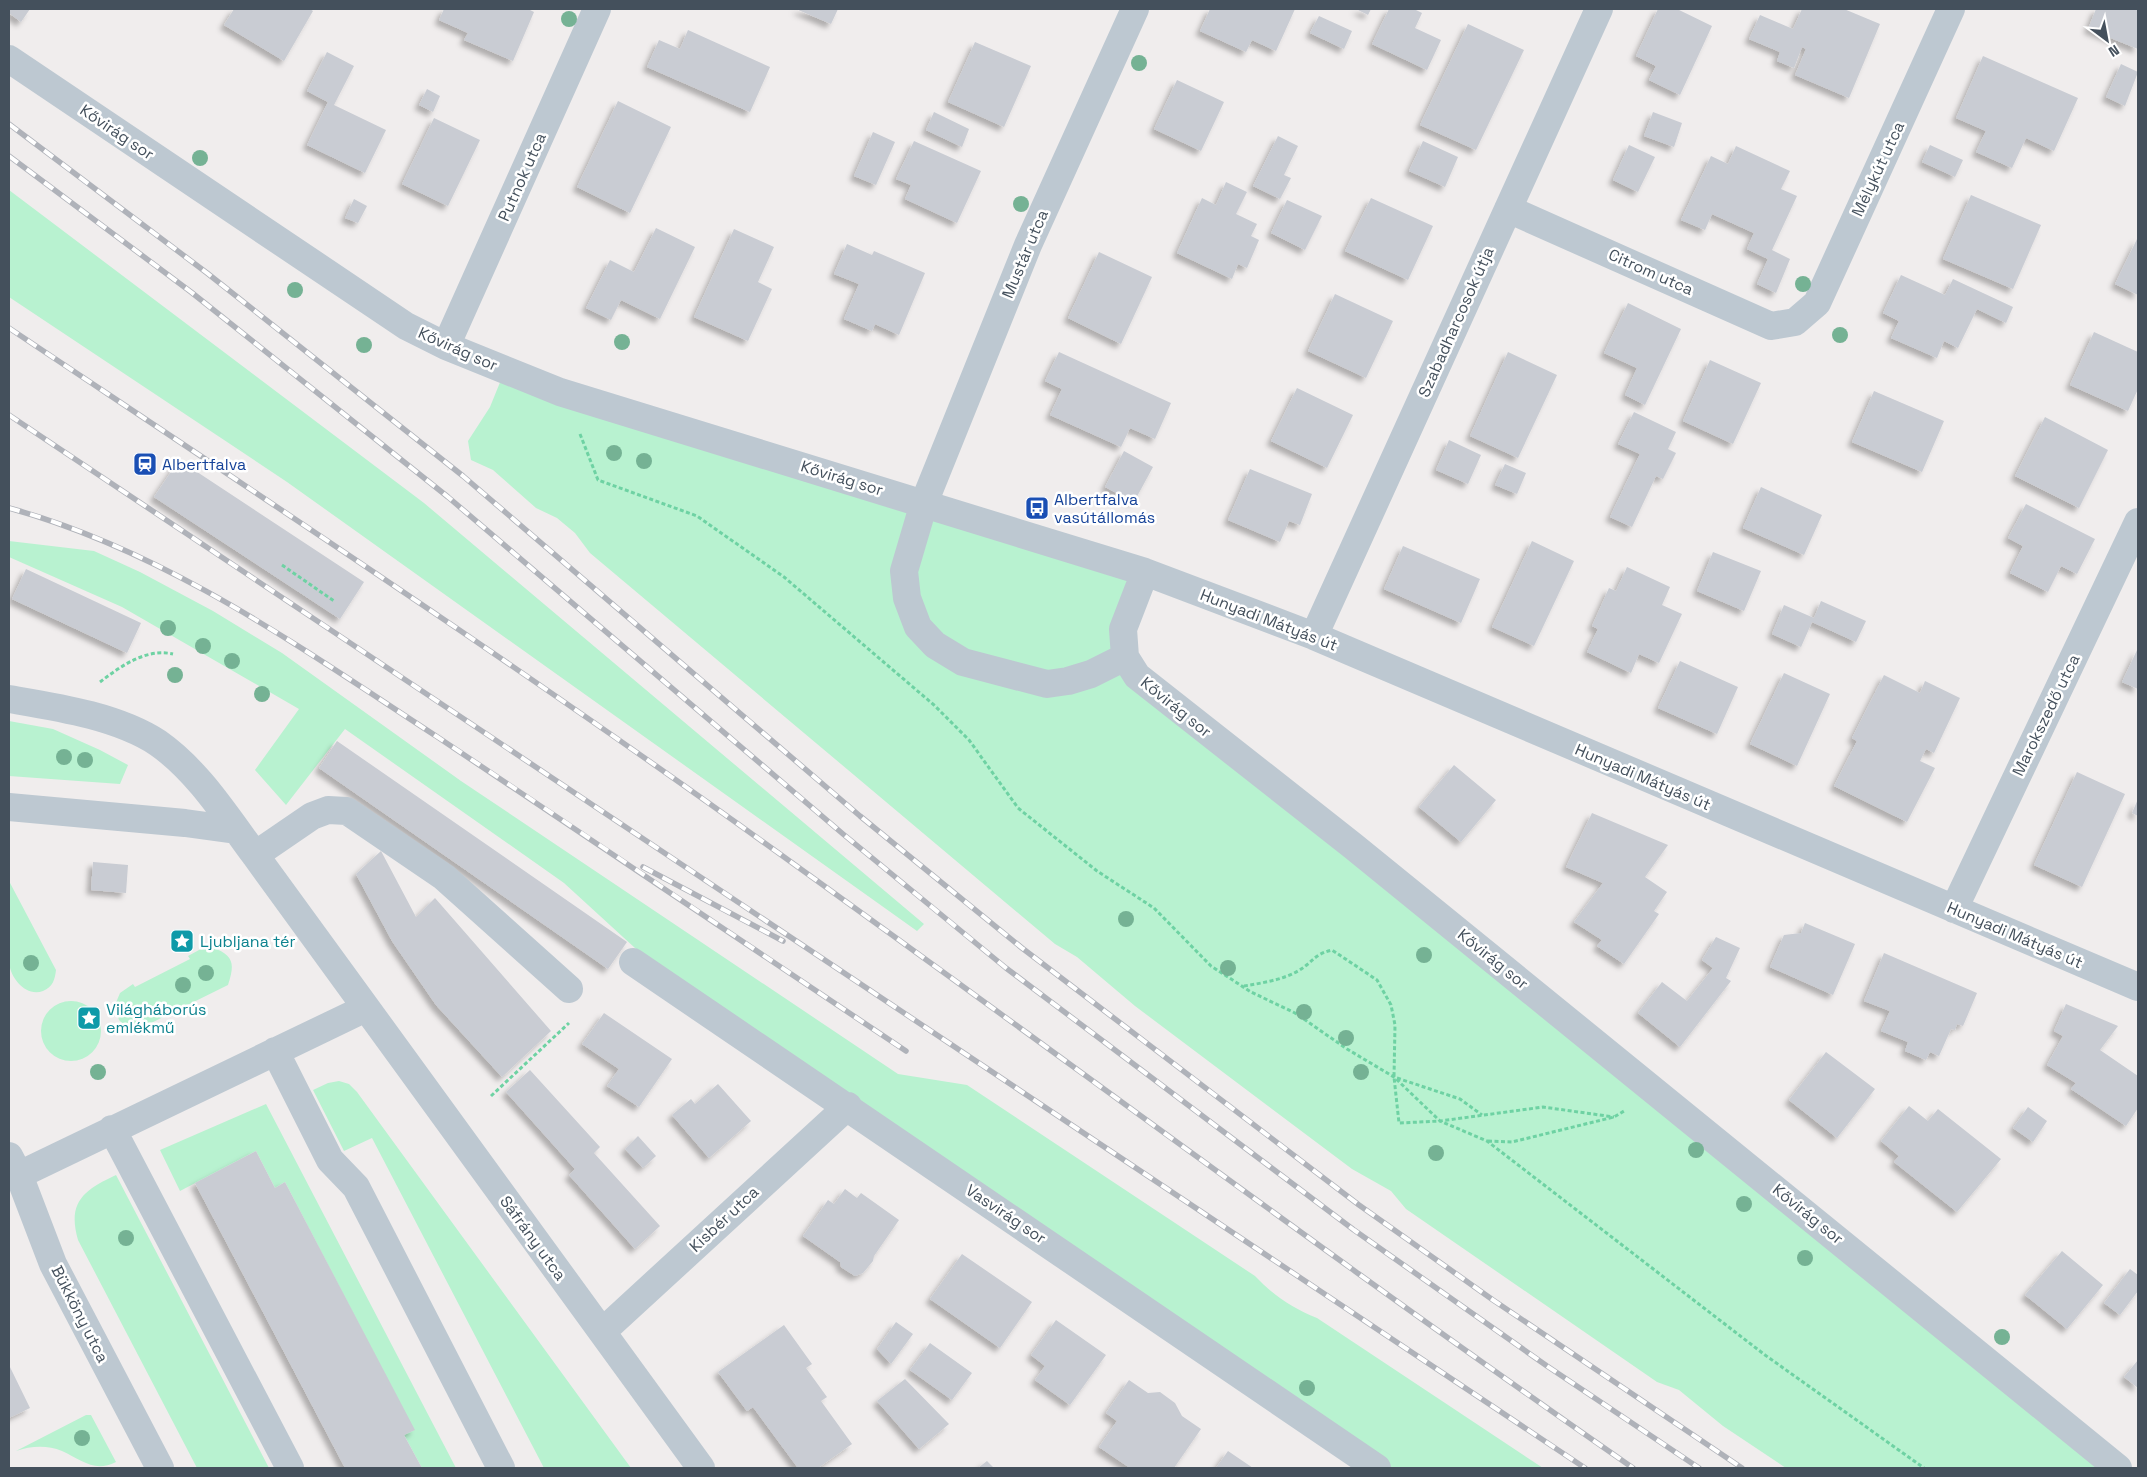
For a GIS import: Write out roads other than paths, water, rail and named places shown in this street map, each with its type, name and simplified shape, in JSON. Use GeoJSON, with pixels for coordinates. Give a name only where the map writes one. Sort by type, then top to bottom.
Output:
{"type":"FeatureCollection","features":[{"type":"Feature","properties":{"kind":"street","name":"Putnok utca"},"geometry":{"type":"LineString","coordinates":[[446,346],[597,9]]}},
{"type":"Feature","properties":{"kind":"street","name":"Mustár utca"},"geometry":{"type":"LineString","coordinates":[[1125,657],[1091,674],[1068,681],[1047,684],[963,662],[936,645],[918,627],[907,598],[904,571],[924,503],[1028,245],[1135,9]]}},
{"type":"Feature","properties":{"kind":"street","name":"Szabadharcosok útja"},"geometry":{"type":"LineString","coordinates":[[1314,636],[1599,9]]}},
{"type":"Feature","properties":{"kind":"street","name":"Mélykút utca"},"geometry":{"type":"LineString","coordinates":[[1795,322],[1817,303],[1951,9]]}},
{"type":"Feature","properties":{"kind":"street","name":"Kővirág sor"},"geometry":{"type":"LineString","coordinates":[[9,60],[406,326],[446,346],[589,401],[1145,572],[1122,629],[1125,657],[1137,676],[1352,846],[1657,1092],[2118,1468]]}},
{"type":"Feature","properties":{"kind":"street","name":"Citrom utca"},"geometry":{"type":"LineString","coordinates":[[1508,209],[1771,326],[1795,322]]}},
{"type":"Feature","properties":{"kind":"street","name":"Marokszedő utca"},"geometry":{"type":"LineString","coordinates":[[1954,910],[2138,522]]}},
{"type":"Feature","properties":{"kind":"street","name":"Hunyadi Mátyás út"},"geometry":{"type":"LineString","coordinates":[[1145,572],[1314,636],[2138,987]]}},
{"type":"Feature","properties":{"kind":"street"},"geometry":{"type":"LineString","coordinates":[[9,699],[99,718],[157,743],[185,767],[210,796],[255,855],[366,1008],[112,1129],[14,1165]]}},
{"type":"Feature","properties":{"kind":"street"},"geometry":{"type":"LineString","coordinates":[[9,807],[185,823],[236,830]]}},
{"type":"Feature","properties":{"kind":"street"},"geometry":{"type":"LineString","coordinates":[[255,855],[312,816],[328,810],[347,811],[444,877],[569,989]]}},
{"type":"Feature","properties":{"kind":"street","name":"Vasvirág sor"},"geometry":{"type":"LineString","coordinates":[[633,962],[848,1106],[1377,1468]]}},
{"type":"Feature","properties":{"kind":"street","name":"Sáfrány utca"},"geometry":{"type":"LineString","coordinates":[[366,1008],[701,1468]]}},
{"type":"Feature","properties":{"kind":"street"},"geometry":{"type":"LineString","coordinates":[[274,1051],[330,1160],[356,1188],[502,1468]]}},
{"type":"Feature","properties":{"kind":"street","name":"Kisbér utca"},"geometry":{"type":"LineString","coordinates":[[602,1332],[848,1106]]}},
{"type":"Feature","properties":{"kind":"street"},"geometry":{"type":"LineString","coordinates":[[112,1129],[290,1468]]}},
{"type":"Feature","properties":{"kind":"street","name":"Bükköny utca"},"geometry":{"type":"LineString","coordinates":[[14,1165],[53,1264],[160,1468]]}},
{"type":"Feature","properties":{"kind":"railway"},"geometry":{"type":"LineString","coordinates":[[9,124],[207,273],[463,476],[860,816],[1022,948],[1359,1205],[1493,1300],[1742,1468]]}},
{"type":"Feature","properties":{"kind":"railway"},"geometry":{"type":"LineString","coordinates":[[9,156],[191,292],[448,497],[843,834],[1006,968],[1354,1230],[1547,1366],[1699,1468]]}},
{"type":"Feature","properties":{"kind":"railway"},"geometry":{"type":"LineString","coordinates":[[9,328],[402,591],[695,793],[1316,1243],[1633,1468]]}},
{"type":"Feature","properties":{"kind":"railway"},"geometry":{"type":"LineString","coordinates":[[9,415],[1585,1468]]}},
{"type":"Feature","properties":{"kind":"railway"},"geometry":{"type":"LineString","coordinates":[[9,508],[67,527],[123,549],[231,605],[334,669],[495,775],[906,1051]]}},
{"type":"Feature","properties":{"kind":"railway"},"geometry":{"type":"LineString","coordinates":[[643,867],[783,941]]}},
{"type":"Feature","properties":{"kind":"place","name":"Albertfalva"},"geometry":{"type":"Point","coordinates":[145,464]}},
{"type":"Feature","properties":{"kind":"place","name":"Albertfalva vasútállomás"},"geometry":{"type":"Point","coordinates":[1037,508]}},
{"type":"Feature","properties":{"kind":"place","name":"Ljubljana tér"},"geometry":{"type":"Point","coordinates":[182,941]}},
{"type":"Feature","properties":{"kind":"place","name":"Világháborús emlékmű"},"geometry":{"type":"Point","coordinates":[89,1018]}}]}
